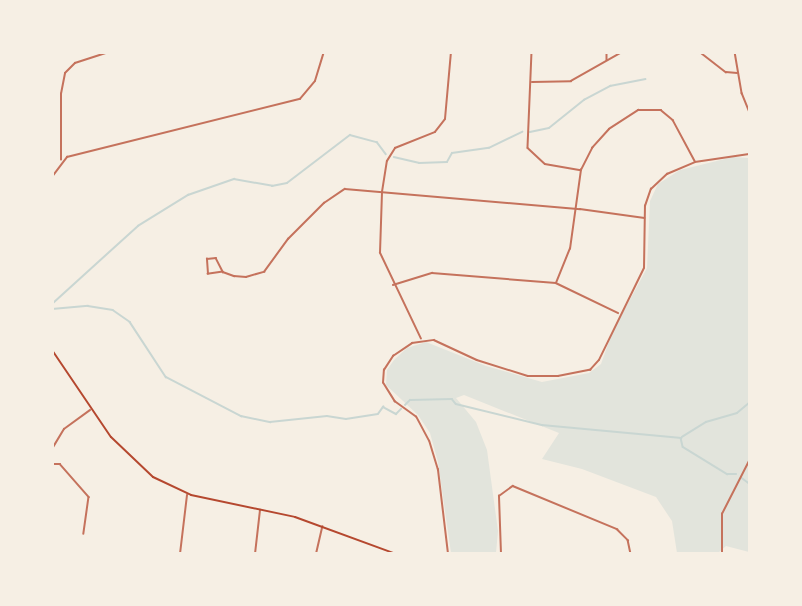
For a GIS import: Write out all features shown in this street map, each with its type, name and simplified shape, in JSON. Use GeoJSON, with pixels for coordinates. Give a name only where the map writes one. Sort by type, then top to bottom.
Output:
{"type":"FeatureCollection","features":[{"type":"Feature","properties":{"kind":"main road"},"geometry":{"type":"LineString","coordinates":[[52,350],[92,409],[136,464],[187,494],[260,509],[323,526],[396,554]]}},
{"type":"Feature","properties":{"kind":"street"},"geometry":{"type":"LineString","coordinates":[[52,177],[61,161],[62,80],[72,64],[109,52]]}},
{"type":"Feature","properties":{"kind":"street"},"geometry":{"type":"LineString","coordinates":[[61,161],[300,99],[315,81],[324,52]]}},
{"type":"Feature","properties":{"kind":"street"},"geometry":{"type":"LineString","coordinates":[[422,340],[393,285],[379,247],[382,192],[387,161],[394,148],[435,132],[445,120],[452,52]]}},
{"type":"Feature","properties":{"kind":"street"},"geometry":{"type":"LineString","coordinates":[[532,52],[526,138],[530,152],[545,164],[581,170]]}},
{"type":"Feature","properties":{"kind":"street"},"geometry":{"type":"LineString","coordinates":[[607,52],[607,60]]}},
{"type":"Feature","properties":{"kind":"street"},"geometry":{"type":"LineString","coordinates":[[530,82],[562,83],[622,52]]}},
{"type":"Feature","properties":{"kind":"street"},"geometry":{"type":"LineString","coordinates":[[700,52],[726,72],[738,73]]}},
{"type":"Feature","properties":{"kind":"street"},"geometry":{"type":"LineString","coordinates":[[735,52],[738,73],[750,113]]}},
{"type":"Feature","properties":{"kind":"street"},"geometry":{"type":"LineString","coordinates":[[556,284],[570,249],[581,170],[592,148],[609,128],[627,114],[647,108],[663,111],[673,120],[695,162]]}},
{"type":"Feature","properties":{"kind":"street"},"geometry":{"type":"LineString","coordinates":[[448,554],[438,470],[429,441],[416,417],[395,402],[383,383],[386,366],[397,351],[422,340],[441,341],[477,360],[528,376],[565,376],[590,370],[597,364],[644,266],[646,202],[653,186],[675,169],[695,162],[729,154],[750,154]]}},
{"type":"Feature","properties":{"kind":"street"},"geometry":{"type":"LineString","coordinates":[[223,272],[219,260],[207,259],[208,274],[223,272],[246,278],[264,272],[288,239],[324,203],[345,189],[574,209],[645,218]]}},
{"type":"Feature","properties":{"kind":"street"},"geometry":{"type":"LineString","coordinates":[[393,285],[432,273],[556,284],[619,314]]}},
{"type":"Feature","properties":{"kind":"street"},"geometry":{"type":"LineString","coordinates":[[53,448],[64,429],[92,409]]}},
{"type":"Feature","properties":{"kind":"street"},"geometry":{"type":"LineString","coordinates":[[722,554],[722,514],[750,459]]}},
{"type":"Feature","properties":{"kind":"street"},"geometry":{"type":"LineString","coordinates":[[52,464],[60,464],[89,497],[84,534]]}},
{"type":"Feature","properties":{"kind":"street"},"geometry":{"type":"LineString","coordinates":[[501,554],[499,497],[505,489],[513,486],[617,530],[628,540],[631,554]]}},
{"type":"Feature","properties":{"kind":"street"},"geometry":{"type":"LineString","coordinates":[[180,554],[187,494]]}},
{"type":"Feature","properties":{"kind":"street"},"geometry":{"type":"LineString","coordinates":[[255,554],[260,509]]}},
{"type":"Feature","properties":{"kind":"street"},"geometry":{"type":"LineString","coordinates":[[316,554],[323,526]]}},
{"type":"Feature","properties":{"kind":"shaded area"},"geometry":{"type":"Polygon","coordinates":[[[733,157],[749,158],[749,552],[726,546],[718,553],[677,553],[672,521],[656,497],[582,469],[542,459],[559,433],[464,395],[456,398],[476,422],[487,450],[498,531],[496,553],[451,553],[438,462],[430,433],[418,415],[386,385],[387,370],[394,360],[407,348],[426,342],[486,366],[542,382],[589,373],[601,364],[612,333],[647,268],[650,201],[658,184],[680,170],[733,157]]]}},
{"type":"Feature","properties":{"kind":"waterway"},"geometry":{"type":"LineString","coordinates":[[530,132],[549,128],[584,100],[610,86],[645,79]]}},
{"type":"Feature","properties":{"kind":"waterway"},"geometry":{"type":"LineString","coordinates":[[394,157],[419,163],[447,162],[452,153],[489,148],[522,132]]}},
{"type":"Feature","properties":{"kind":"waterway"},"geometry":{"type":"LineString","coordinates":[[52,304],[138,226],[188,195],[234,179],[272,186],[287,183],[350,135],[377,142],[386,154]]}},
{"type":"Feature","properties":{"kind":"waterway"},"geometry":{"type":"LineString","coordinates":[[52,309],[88,306],[113,310],[130,322],[166,377],[241,416],[270,422],[327,416],[346,419],[378,414],[383,407],[396,414],[401,409]]}},
{"type":"Feature","properties":{"kind":"waterway"},"geometry":{"type":"LineString","coordinates":[[405,405],[410,400],[452,399],[456,404],[542,425],[681,438]]}},
{"type":"Feature","properties":{"kind":"waterway"},"geometry":{"type":"LineString","coordinates":[[682,437],[706,422],[737,413],[750,402]]}},
{"type":"Feature","properties":{"kind":"waterway"},"geometry":{"type":"LineString","coordinates":[[681,438],[683,447],[727,474],[736,474]]}},
{"type":"Feature","properties":{"kind":"waterway"},"geometry":{"type":"LineString","coordinates":[[742,478],[750,484]]}}]}
